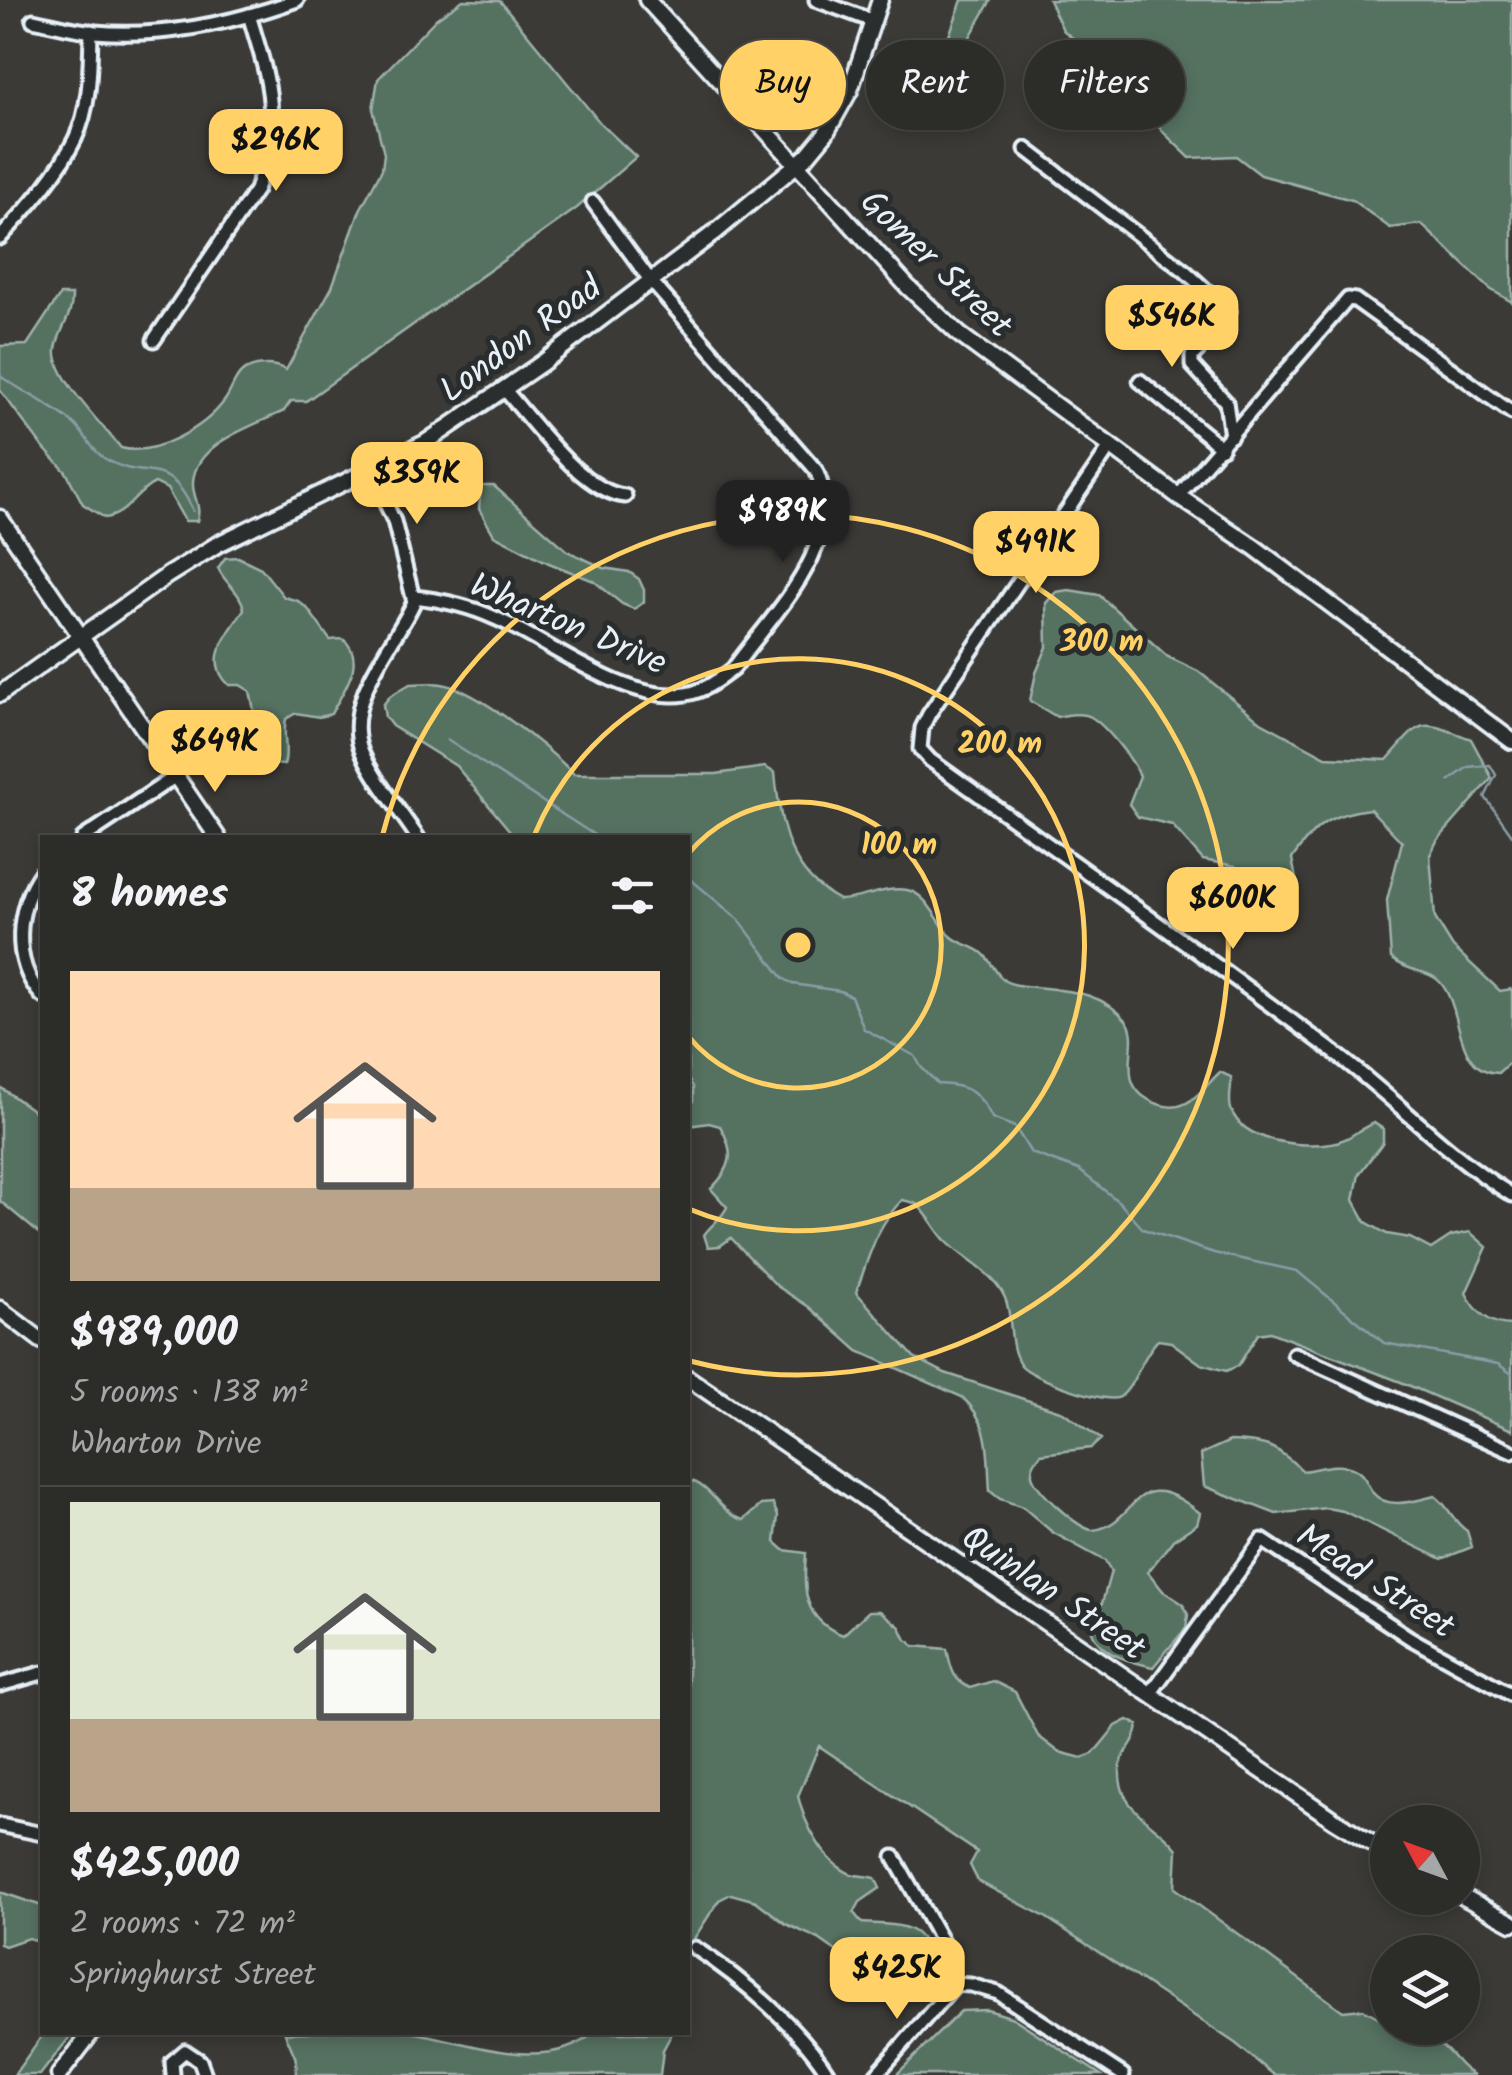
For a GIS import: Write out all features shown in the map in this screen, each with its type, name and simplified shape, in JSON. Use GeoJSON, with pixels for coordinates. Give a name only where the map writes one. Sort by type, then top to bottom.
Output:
{"type":"FeatureCollection","features":[{"type":"Feature","properties":{"kind":"street"},"geometry":{"type":"LineString","coordinates":[[33,20],[92,31],[153,32],[192,28],[297,0]]}},
{"type":"Feature","properties":{"kind":"street","name":"Gomer Street"},"geometry":{"type":"LineString","coordinates":[[646,0],[908,287],[996,363],[1254,547],[1512,741]]}},
{"type":"Feature","properties":{"kind":"street"},"geometry":{"type":"LineString","coordinates":[[816,0],[873,21]]}},
{"type":"Feature","properties":{"kind":"street","name":"London Road"},"geometry":{"type":"LineString","coordinates":[[0,694],[218,544],[424,443],[714,233],[798,163],[838,116],[880,0]]}},
{"type":"Feature","properties":{"kind":"street"},"geometry":{"type":"LineString","coordinates":[[154,340],[256,190],[264,164],[271,140],[271,99],[249,15]]}},
{"type":"Feature","properties":{"kind":"street"},"geometry":{"type":"LineString","coordinates":[[0,238],[28,207],[76,138],[84,110],[92,31]]}},
{"type":"Feature","properties":{"kind":"street"},"geometry":{"type":"LineString","coordinates":[[1026,148],[1186,271],[1229,311],[1220,327],[1192,356],[1192,364],[1226,402],[1231,436]]}},
{"type":"Feature","properties":{"kind":"street","name":"Wharton Drive"},"geometry":{"type":"LineString","coordinates":[[370,470],[394,521],[414,596],[455,604],[498,619],[640,691],[687,694],[716,683],[733,669],[818,548],[825,523],[823,486],[801,450],[650,280],[593,202]]}},
{"type":"Feature","properties":{"kind":"street"},"geometry":{"type":"LineString","coordinates":[[1178,496],[1348,299],[1355,300],[1512,413]]}},
{"type":"Feature","properties":{"kind":"street"},"geometry":{"type":"LineString","coordinates":[[1140,382],[1222,448]]}},
{"type":"Feature","properties":{"kind":"street"},"geometry":{"type":"LineString","coordinates":[[504,388],[584,476],[603,491],[625,496]]}},
{"type":"Feature","properties":{"kind":"street"},"geometry":{"type":"LineString","coordinates":[[1110,447],[924,724],[918,745],[930,760],[1284,1014],[1392,1097],[1442,1146],[1512,1195]]}},
{"type":"Feature","properties":{"kind":"street"},"geometry":{"type":"LineString","coordinates":[[0,518],[216,835]]}},
{"type":"Feature","properties":{"kind":"street"},"geometry":{"type":"LineString","coordinates":[[414,596],[357,718],[365,758],[416,835]]}},
{"type":"Feature","properties":{"kind":"street"},"geometry":{"type":"LineString","coordinates":[[88,835],[176,776]]}},
{"type":"Feature","properties":{"kind":"street"},"geometry":{"type":"LineString","coordinates":[[40,874],[26,899],[21,935],[28,977],[40,993]]}},
{"type":"Feature","properties":{"kind":"street"},"geometry":{"type":"LineString","coordinates":[[0,1309],[40,1339]]}},
{"type":"Feature","properties":{"kind":"street"},"geometry":{"type":"LineString","coordinates":[[1294,1354],[1512,1452]]}},
{"type":"Feature","properties":{"kind":"street","name":"Quinlan Street"},"geometry":{"type":"LineString","coordinates":[[690,1379],[1370,1842]]}},
{"type":"Feature","properties":{"kind":"street","name":"Mead Street"},"geometry":{"type":"LineString","coordinates":[[1150,1694],[1262,1540],[1410,1638],[1512,1695]]}},
{"type":"Feature","properties":{"kind":"street"},"geometry":{"type":"LineString","coordinates":[[0,1684],[40,1674]]}},
{"type":"Feature","properties":{"kind":"street"},"geometry":{"type":"LineString","coordinates":[[0,1826],[40,1834]]}},
{"type":"Feature","properties":{"kind":"street"},"geometry":{"type":"LineString","coordinates":[[876,2075],[933,2013],[951,1984],[948,1953],[894,1857]]}},
{"type":"Feature","properties":{"kind":"street"},"geometry":{"type":"LineString","coordinates":[[1480,1906],[1512,1924]]}},
{"type":"Feature","properties":{"kind":"street"},"geometry":{"type":"LineString","coordinates":[[695,1948],[716,1961],[782,2020],[829,2075]]}},
{"type":"Feature","properties":{"kind":"street"},"geometry":{"type":"LineString","coordinates":[[951,1984],[998,1993],[1122,2075]]}},
{"type":"Feature","properties":{"kind":"street"},"geometry":{"type":"LineString","coordinates":[[59,2075],[90,2035]]}},
{"type":"Feature","properties":{"kind":"street"},"geometry":{"type":"LineString","coordinates":[[173,2075],[172,2062],[185,2051],[200,2061],[205,2075]]}},
{"type":"Feature","properties":{"kind":"green space"},"geometry":{"type":"Polygon","coordinates":[[[463,0],[500,1],[601,124],[636,157],[577,208],[306,401],[291,401],[284,411],[214,446],[196,468],[193,482],[197,521],[185,521],[167,489],[155,483],[113,516],[105,518],[83,504],[66,472],[0,390],[0,346],[27,345],[60,295],[72,295],[56,349],[57,360],[70,386],[121,448],[134,450],[178,438],[205,421],[246,370],[264,365],[286,370],[332,287],[360,210],[382,169],[384,154],[373,109],[378,79],[437,18],[463,0]]]}},
{"type":"Feature","properties":{"kind":"green space"},"geometry":{"type":"Polygon","coordinates":[[[962,0],[991,0],[968,40],[947,40],[962,0]]]}},
{"type":"Feature","properties":{"kind":"green space"},"geometry":{"type":"Polygon","coordinates":[[[1049,0],[1512,0],[1512,302],[1490,289],[1421,224],[1390,228],[1352,200],[1261,175],[1236,156],[1190,158],[1162,130],[1185,130],[1185,40],[1075,40],[1063,30],[1049,0]]]}},
{"type":"Feature","properties":{"kind":"green space"},"geometry":{"type":"Polygon","coordinates":[[[481,486],[494,486],[569,552],[639,579],[644,602],[634,609],[622,604],[594,581],[494,535],[479,509],[481,486]]]}},
{"type":"Feature","properties":{"kind":"green space"},"geometry":{"type":"Polygon","coordinates":[[[238,557],[261,568],[284,597],[308,609],[330,640],[343,639],[353,656],[351,676],[331,714],[319,717],[296,713],[286,719],[284,765],[271,764],[263,755],[250,691],[240,685],[229,685],[218,666],[221,647],[244,609],[218,568],[225,558],[238,557]]]}},
{"type":"Feature","properties":{"kind":"green space"},"geometry":{"type":"Polygon","coordinates":[[[1056,592],[1099,595],[1168,657],[1198,671],[1261,722],[1326,757],[1387,760],[1408,736],[1423,726],[1471,739],[1492,778],[1437,841],[1430,855],[1435,918],[1453,947],[1500,991],[1512,989],[1512,1060],[1498,1073],[1483,1070],[1473,1062],[1453,1006],[1439,981],[1391,958],[1387,900],[1402,842],[1370,809],[1333,818],[1308,838],[1292,859],[1298,889],[1293,905],[1278,909],[1252,891],[1235,866],[1203,860],[1172,825],[1138,817],[1129,804],[1140,776],[1097,721],[1074,714],[1057,717],[1030,701],[1047,647],[1046,603],[1056,592]]]}},
{"type":"Feature","properties":{"kind":"green space"},"geometry":{"type":"Polygon","coordinates":[[[410,684],[442,684],[457,689],[493,708],[574,774],[716,774],[765,767],[775,773],[790,846],[798,862],[822,889],[839,900],[889,890],[914,892],[952,937],[981,952],[1005,981],[1096,998],[1117,1011],[1131,1029],[1131,1075],[1143,1096],[1168,1107],[1177,1106],[1193,1099],[1220,1072],[1231,1077],[1230,1105],[1237,1120],[1260,1136],[1289,1143],[1331,1143],[1374,1123],[1383,1129],[1383,1142],[1359,1174],[1354,1200],[1366,1222],[1387,1234],[1410,1238],[1431,1249],[1451,1236],[1470,1232],[1487,1247],[1466,1293],[1484,1316],[1512,1325],[1512,1430],[1270,1332],[1258,1334],[1238,1366],[1226,1371],[1201,1364],[1171,1342],[1158,1340],[1120,1397],[1100,1397],[1053,1383],[1021,1365],[1014,1349],[1008,1306],[994,1281],[945,1240],[915,1203],[902,1200],[879,1232],[856,1292],[914,1357],[945,1373],[1063,1412],[1101,1439],[1091,1448],[1041,1454],[1032,1475],[1048,1498],[1078,1524],[1093,1530],[1119,1518],[1148,1493],[1161,1492],[1178,1498],[1200,1513],[1197,1524],[1173,1540],[1148,1572],[1163,1591],[1183,1604],[1188,1615],[1186,1628],[1153,1667],[1107,1651],[1091,1628],[1111,1571],[1105,1561],[1052,1532],[1023,1507],[990,1491],[988,1452],[972,1407],[962,1397],[858,1351],[809,1307],[777,1286],[731,1238],[720,1246],[708,1247],[704,1235],[727,1207],[711,1189],[724,1174],[730,1152],[720,1126],[690,1126],[690,835],[513,835],[456,766],[392,726],[383,705],[410,684]]]}},
{"type":"Feature","properties":{"kind":"green space"},"geometry":{"type":"Polygon","coordinates":[[[0,1087],[40,1116],[40,1234],[0,1201],[0,1087]]]}},
{"type":"Feature","properties":{"kind":"green space"},"geometry":{"type":"Polygon","coordinates":[[[1230,1441],[1271,1447],[1303,1471],[1334,1466],[1352,1468],[1386,1502],[1403,1503],[1435,1496],[1467,1531],[1472,1547],[1442,1559],[1343,1511],[1326,1508],[1276,1514],[1204,1486],[1201,1454],[1230,1441]]]}},
{"type":"Feature","properties":{"kind":"green space"},"geometry":{"type":"Polygon","coordinates":[[[690,1481],[744,1520],[761,1505],[773,1504],[778,1516],[775,1542],[784,1550],[806,1553],[808,1602],[830,1629],[843,1635],[869,1611],[880,1611],[900,1627],[914,1646],[947,1649],[953,1672],[964,1685],[970,1688],[993,1681],[1015,1692],[1038,1736],[1059,1752],[1082,1758],[1093,1754],[1116,1726],[1128,1720],[1138,1725],[1121,1762],[1121,1783],[1131,1806],[1177,1849],[1175,1888],[1343,2011],[1363,2009],[1370,2013],[1370,2045],[1440,2045],[1474,2075],[1274,2075],[1235,2043],[1047,1918],[978,1881],[970,1865],[977,1852],[819,1746],[798,1796],[810,1830],[832,1861],[851,1874],[875,1878],[880,1888],[860,1902],[854,1913],[862,1923],[888,1924],[913,1931],[924,1943],[913,1948],[874,1945],[852,1955],[839,1953],[786,1924],[756,1901],[731,1894],[719,1900],[690,1945],[690,1481]]]}},
{"type":"Feature","properties":{"kind":"green space"},"geometry":{"type":"Polygon","coordinates":[[[0,1892],[40,1905],[40,1941],[28,1938],[5,1946],[0,1944],[0,1892]]]}},
{"type":"Feature","properties":{"kind":"green space"},"geometry":{"type":"Polygon","coordinates":[[[988,2010],[1013,2018],[1101,2075],[896,2075],[961,2011],[988,2010]]]}},
{"type":"Feature","properties":{"kind":"green space"},"geometry":{"type":"Polygon","coordinates":[[[43,2035],[71,2035],[40,2075],[14,2075],[43,2035]]]}},
{"type":"Feature","properties":{"kind":"green space"},"geometry":{"type":"Polygon","coordinates":[[[286,2035],[426,2035],[530,2054],[553,2052],[590,2035],[671,2035],[663,2050],[660,2075],[297,2075],[296,2059],[286,2035]]]}},
{"type":"Feature","properties":{"kind":"waterway"},"geometry":{"type":"LineString","coordinates":[[0,376],[65,416],[104,458],[174,482],[193,511]]}},
{"type":"Feature","properties":{"kind":"waterway"},"geometry":{"type":"LineString","coordinates":[[447,740],[594,835]]}},
{"type":"Feature","properties":{"kind":"waterway"},"geometry":{"type":"LineString","coordinates":[[1449,781],[1468,767],[1490,765],[1496,775],[1485,797],[1512,835]]}},
{"type":"Feature","properties":{"kind":"waterway"},"geometry":{"type":"LineString","coordinates":[[690,879],[739,920],[783,978],[793,984],[851,996],[864,1029],[915,1056],[938,1084],[971,1092],[983,1102],[992,1118],[1015,1127],[1031,1153],[1079,1170],[1119,1202],[1143,1229],[1214,1253],[1297,1271],[1384,1343],[1498,1364],[1512,1374]]}}]}
